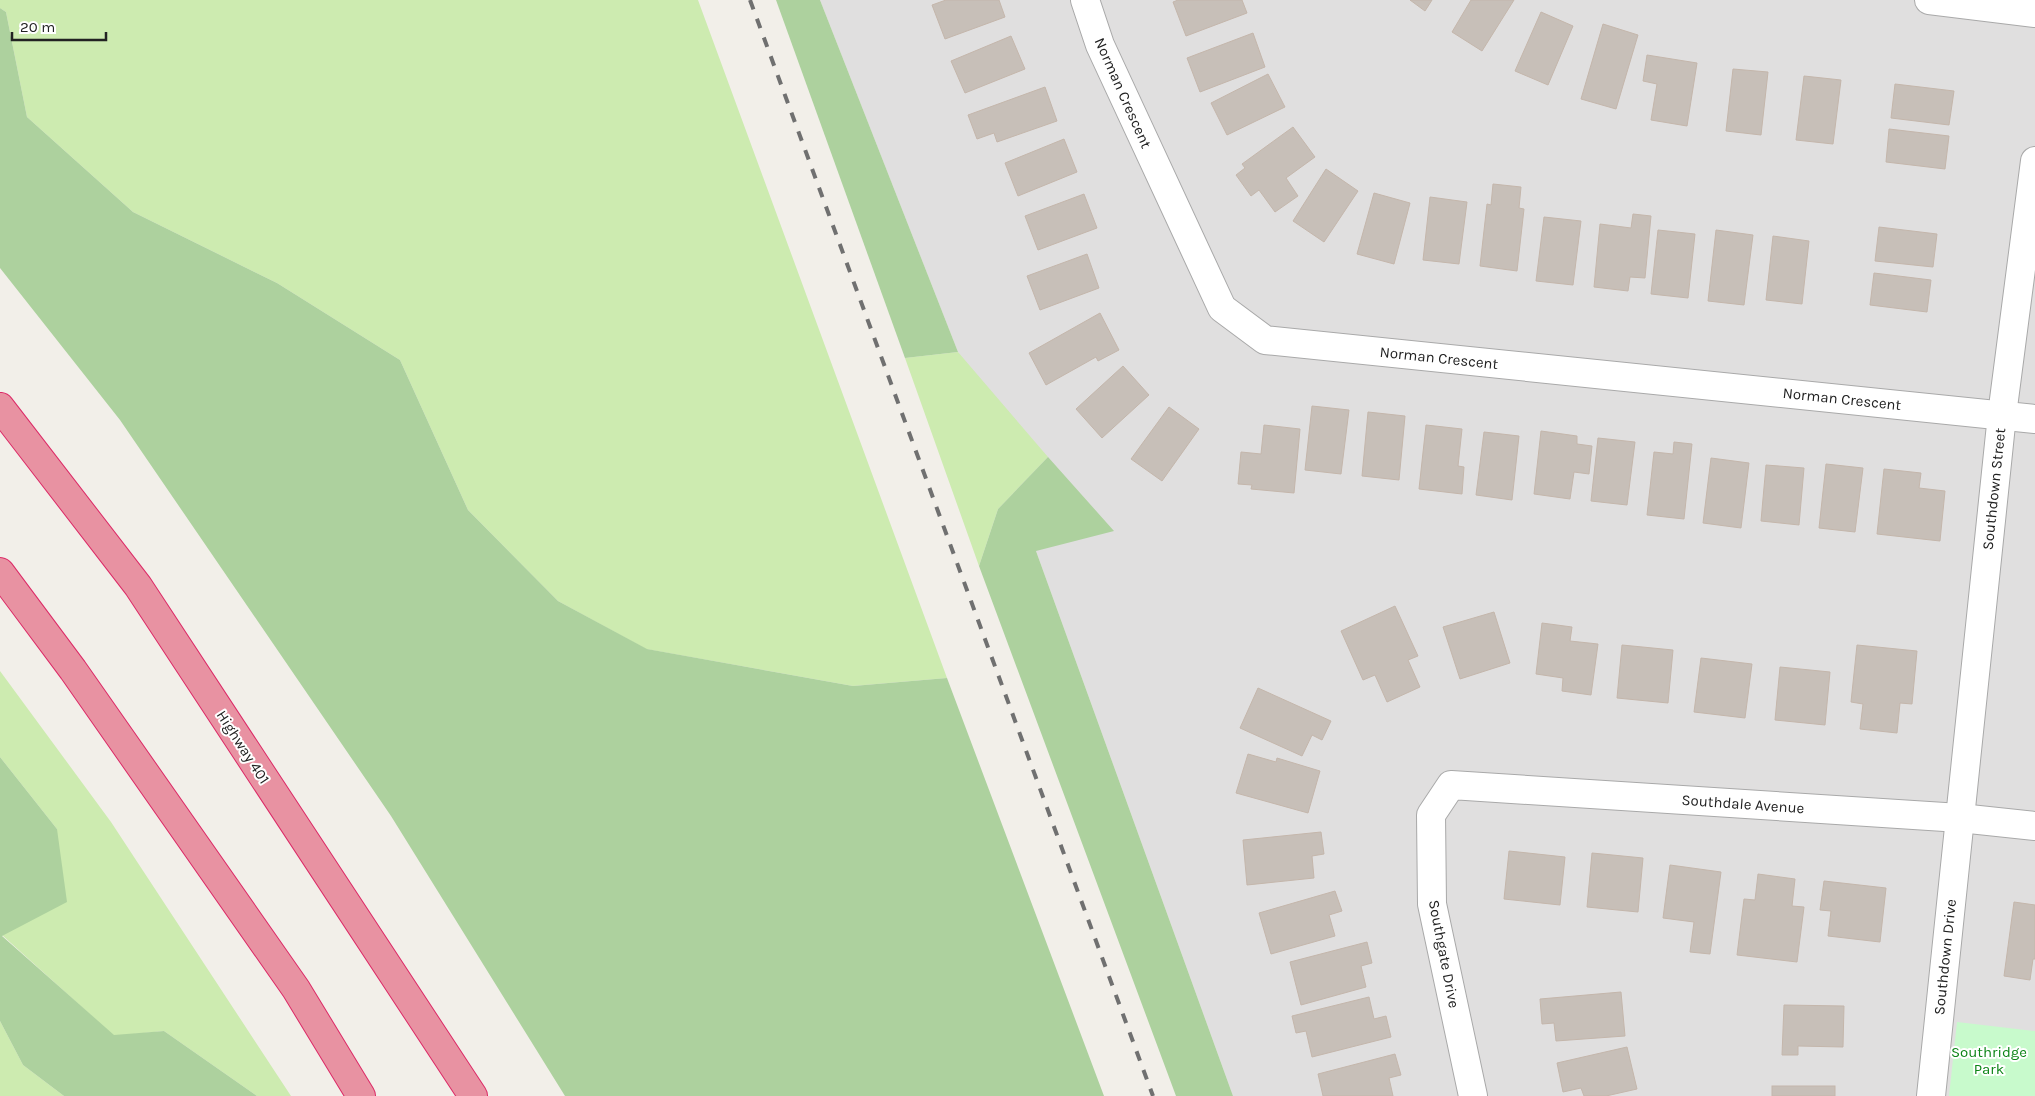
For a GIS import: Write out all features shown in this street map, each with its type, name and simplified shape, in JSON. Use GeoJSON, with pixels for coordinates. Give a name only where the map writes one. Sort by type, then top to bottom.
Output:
{"type":"FeatureCollection","features":[{"type":"Feature","properties":{"kind":"highway","name":"Highway 401"},"geometry":{"type":"LineString","coordinates":[[0,406],[138,586],[473,1096]]}},
{"type":"Feature","properties":{"kind":"highway"},"geometry":{"type":"LineString","coordinates":[[0,572],[73,670],[296,989],[361,1096]]}},
{"type":"Feature","properties":{"kind":"street","name":"Norman Crescent"},"geometry":{"type":"LineString","coordinates":[[1085,0],[1100,45],[1222,308],[1265,340],[2035,419]]}},
{"type":"Feature","properties":{"kind":"street"},"geometry":{"type":"LineString","coordinates":[[1929,0],[2035,13]]}},
{"type":"Feature","properties":{"kind":"street","name":"Southdown Street"},"geometry":{"type":"LineString","coordinates":[[1960,818],[2002,415],[2035,161]]}},
{"type":"Feature","properties":{"kind":"street","name":"Southdale Avenue"},"geometry":{"type":"LineString","coordinates":[[1450,785],[1960,818],[2035,826]]}},
{"type":"Feature","properties":{"kind":"street","name":"Southgate Drive"},"geometry":{"type":"LineString","coordinates":[[1450,785],[1431,815],[1432,904],[1473,1096]]}},
{"type":"Feature","properties":{"kind":"street","name":"Southdown Drive"},"geometry":{"type":"LineString","coordinates":[[1931,1096],[1960,818]]}},
{"type":"Feature","properties":{"kind":"shaded area"},"geometry":{"type":"Polygon","coordinates":[[[820,0],[2035,0],[2035,1096],[1233,1096],[1036,551],[820,0]]]}},
{"type":"Feature","properties":{"kind":"green space"},"geometry":{"type":"Polygon","coordinates":[[[0,0],[698,0],[947,678],[853,686],[646,649],[558,601],[468,510],[400,360],[277,283],[133,212],[27,117],[6,12],[0,8],[0,0]]]}},
{"type":"Feature","properties":{"kind":"green space"},"geometry":{"type":"Polygon","coordinates":[[[776,0],[820,0],[958,352],[905,358],[776,0]]]}},
{"type":"Feature","properties":{"kind":"green space"},"geometry":{"type":"Polygon","coordinates":[[[0,8],[6,12],[27,117],[133,212],[277,283],[400,360],[468,510],[558,601],[647,649],[853,686],[947,678],[1104,1096],[565,1096],[391,816],[120,420],[0,268],[0,8]]]}},
{"type":"Feature","properties":{"kind":"green space"},"geometry":{"type":"Polygon","coordinates":[[[958,352],[1048,457],[998,509],[979,566],[905,358],[958,352]]]}},
{"type":"Feature","properties":{"kind":"green space"},"geometry":{"type":"Polygon","coordinates":[[[1048,457],[1114,531],[1036,551],[1233,1096],[1176,1096],[979,566],[998,509],[1048,457]]]}},
{"type":"Feature","properties":{"kind":"green space"},"geometry":{"type":"Polygon","coordinates":[[[0,671],[111,822],[291,1096],[257,1096],[164,1031],[114,1036],[2,935],[57,829],[0,757],[0,671]]]}},
{"type":"Feature","properties":{"kind":"green space"},"geometry":{"type":"Polygon","coordinates":[[[0,757],[57,829],[67,902],[2,936],[114,1035],[164,1031],[257,1096],[64,1096],[23,1065],[0,1021],[0,757]]]}},
{"type":"Feature","properties":{"kind":"green space"},"geometry":{"type":"Polygon","coordinates":[[[0,1021],[23,1065],[64,1096],[0,1096],[0,1021]]]}},
{"type":"Feature","properties":{"kind":"green space","name":"Southridge Park"},"geometry":{"type":"Polygon","coordinates":[[[1957,1022],[2035,1031],[2035,1096],[1949,1096],[1957,1022]]]}},
{"type":"Feature","properties":{"kind":"building"},"geometry":{"type":"Polygon","coordinates":[[[946,0],[999,0],[1005,17],[945,39],[932,5],[946,0]]]}},
{"type":"Feature","properties":{"kind":"building"},"geometry":{"type":"Polygon","coordinates":[[[1178,0],[1242,0],[1247,13],[1186,36],[1173,2],[1178,0]]]}},
{"type":"Feature","properties":{"kind":"building"},"geometry":{"type":"Polygon","coordinates":[[[1410,0],[1432,0],[1425,11],[1410,0]]]}},
{"type":"Feature","properties":{"kind":"building"},"geometry":{"type":"Polygon","coordinates":[[[1471,0],[1514,0],[1482,51],[1452,32],[1471,0]]]}},
{"type":"Feature","properties":{"kind":"building"},"geometry":{"type":"Polygon","coordinates":[[[1541,12],[1573,26],[1548,85],[1515,71],[1541,12]]]}},
{"type":"Feature","properties":{"kind":"building"},"geometry":{"type":"Polygon","coordinates":[[[1603,24],[1638,35],[1616,109],[1581,99],[1603,24]]]}},
{"type":"Feature","properties":{"kind":"building"},"geometry":{"type":"Polygon","coordinates":[[[1253,33],[1265,67],[1200,92],[1187,58],[1253,33]]]}},
{"type":"Feature","properties":{"kind":"building"},"geometry":{"type":"Polygon","coordinates":[[[1011,36],[1025,69],[965,93],[951,61],[1011,36]]]}},
{"type":"Feature","properties":{"kind":"building"},"geometry":{"type":"Polygon","coordinates":[[[1647,55],[1697,63],[1687,126],[1651,120],[1657,84],[1643,81],[1647,55]]]}},
{"type":"Feature","properties":{"kind":"building"},"geometry":{"type":"Polygon","coordinates":[[[1733,69],[1768,72],[1761,135],[1726,131],[1733,69]]]}},
{"type":"Feature","properties":{"kind":"building"},"geometry":{"type":"Polygon","coordinates":[[[1268,74],[1285,107],[1227,135],[1211,103],[1268,74]]]}},
{"type":"Feature","properties":{"kind":"building"},"geometry":{"type":"Polygon","coordinates":[[[1804,76],[1841,80],[1833,144],[1796,140],[1804,76]]]}},
{"type":"Feature","properties":{"kind":"building"},"geometry":{"type":"Polygon","coordinates":[[[1895,84],[1954,91],[1949,125],[1891,118],[1895,84]]]}},
{"type":"Feature","properties":{"kind":"building"},"geometry":{"type":"Polygon","coordinates":[[[1045,87],[1057,121],[997,142],[994,133],[977,139],[968,115],[1045,87]]]}},
{"type":"Feature","properties":{"kind":"building"},"geometry":{"type":"Polygon","coordinates":[[[1293,127],[1315,157],[1286,178],[1298,196],[1275,212],[1259,190],[1251,196],[1236,175],[1245,168],[1242,164],[1293,127]]]}},
{"type":"Feature","properties":{"kind":"building"},"geometry":{"type":"Polygon","coordinates":[[[1889,129],[1949,136],[1945,169],[1886,162],[1889,129]]]}},
{"type":"Feature","properties":{"kind":"building"},"geometry":{"type":"Polygon","coordinates":[[[1064,139],[1077,172],[1018,196],[1005,163],[1064,139]]]}},
{"type":"Feature","properties":{"kind":"building"},"geometry":{"type":"Polygon","coordinates":[[[1326,169],[1358,191],[1324,242],[1293,221],[1326,169]]]}},
{"type":"Feature","properties":{"kind":"building"},"geometry":{"type":"Polygon","coordinates":[[[1493,184],[1521,187],[1519,208],[1524,209],[1517,271],[1480,266],[1487,204],[1491,205],[1493,184]]]}},
{"type":"Feature","properties":{"kind":"building"},"geometry":{"type":"Polygon","coordinates":[[[1374,193],[1410,203],[1394,264],[1357,254],[1374,193]]]}},
{"type":"Feature","properties":{"kind":"building"},"geometry":{"type":"Polygon","coordinates":[[[1084,194],[1097,228],[1038,250],[1025,216],[1084,194]]]}},
{"type":"Feature","properties":{"kind":"building"},"geometry":{"type":"Polygon","coordinates":[[[1430,197],[1467,202],[1459,264],[1423,260],[1430,197]]]}},
{"type":"Feature","properties":{"kind":"building"},"geometry":{"type":"Polygon","coordinates":[[[1633,214],[1651,216],[1645,278],[1630,277],[1628,291],[1594,287],[1600,224],[1631,228],[1633,214]]]}},
{"type":"Feature","properties":{"kind":"building"},"geometry":{"type":"Polygon","coordinates":[[[1544,217],[1581,221],[1573,285],[1536,281],[1544,217]]]}},
{"type":"Feature","properties":{"kind":"building"},"geometry":{"type":"Polygon","coordinates":[[[1879,227],[1937,234],[1933,267],[1875,261],[1879,227]]]}},
{"type":"Feature","properties":{"kind":"building"},"geometry":{"type":"Polygon","coordinates":[[[1658,230],[1695,234],[1688,298],[1651,294],[1658,230]]]}},
{"type":"Feature","properties":{"kind":"building"},"geometry":{"type":"Polygon","coordinates":[[[1716,230],[1753,235],[1744,305],[1708,301],[1716,230]]]}},
{"type":"Feature","properties":{"kind":"building"},"geometry":{"type":"Polygon","coordinates":[[[1773,236],[1809,241],[1802,304],[1766,300],[1773,236]]]}},
{"type":"Feature","properties":{"kind":"building"},"geometry":{"type":"Polygon","coordinates":[[[1087,254],[1099,288],[1040,310],[1027,276],[1087,254]]]}},
{"type":"Feature","properties":{"kind":"building"},"geometry":{"type":"Polygon","coordinates":[[[1874,273],[1931,280],[1927,312],[1870,305],[1874,273]]]}},
{"type":"Feature","properties":{"kind":"building"},"geometry":{"type":"Polygon","coordinates":[[[1100,313],[1119,350],[1098,361],[1096,357],[1046,385],[1029,353],[1100,313]]]}},
{"type":"Feature","properties":{"kind":"building"},"geometry":{"type":"Polygon","coordinates":[[[1123,366],[1149,395],[1102,438],[1076,409],[1123,366]]]}},
{"type":"Feature","properties":{"kind":"building"},"geometry":{"type":"Polygon","coordinates":[[[1312,406],[1349,410],[1341,474],[1305,470],[1312,406]]]}},
{"type":"Feature","properties":{"kind":"building"},"geometry":{"type":"Polygon","coordinates":[[[1169,407],[1199,429],[1162,481],[1131,459],[1169,407]]]}},
{"type":"Feature","properties":{"kind":"building"},"geometry":{"type":"Polygon","coordinates":[[[1368,412],[1405,416],[1399,480],[1362,476],[1368,412]]]}},
{"type":"Feature","properties":{"kind":"building"},"geometry":{"type":"Polygon","coordinates":[[[1264,425],[1300,429],[1294,493],[1251,489],[1252,485],[1238,484],[1241,452],[1261,454],[1264,425]]]}},
{"type":"Feature","properties":{"kind":"building"},"geometry":{"type":"Polygon","coordinates":[[[1426,425],[1462,429],[1458,466],[1464,467],[1462,494],[1419,489],[1426,425]]]}},
{"type":"Feature","properties":{"kind":"building"},"geometry":{"type":"Polygon","coordinates":[[[1541,431],[1577,436],[1577,444],[1592,446],[1589,474],[1574,472],[1570,499],[1534,494],[1541,431]]]}},
{"type":"Feature","properties":{"kind":"building"},"geometry":{"type":"Polygon","coordinates":[[[1484,432],[1519,436],[1512,500],[1476,495],[1484,432]]]}},
{"type":"Feature","properties":{"kind":"building"},"geometry":{"type":"Polygon","coordinates":[[[1598,438],[1635,442],[1627,505],[1591,501],[1598,438]]]}},
{"type":"Feature","properties":{"kind":"building"},"geometry":{"type":"Polygon","coordinates":[[[1674,442],[1692,444],[1684,519],[1647,515],[1654,452],[1673,454],[1674,442]]]}},
{"type":"Feature","properties":{"kind":"building"},"geometry":{"type":"Polygon","coordinates":[[[1711,458],[1749,463],[1741,528],[1703,523],[1711,458]]]}},
{"type":"Feature","properties":{"kind":"building"},"geometry":{"type":"Polygon","coordinates":[[[1826,464],[1863,468],[1855,532],[1819,528],[1826,464]]]}},
{"type":"Feature","properties":{"kind":"building"},"geometry":{"type":"Polygon","coordinates":[[[1766,465],[1804,468],[1799,525],[1761,521],[1766,465]]]}},
{"type":"Feature","properties":{"kind":"building"},"geometry":{"type":"Polygon","coordinates":[[[1884,469],[1921,473],[1919,488],[1945,491],[1940,541],[1877,534],[1884,469]]]}},
{"type":"Feature","properties":{"kind":"building"},"geometry":{"type":"Polygon","coordinates":[[[1395,606],[1418,656],[1408,660],[1420,687],[1387,702],[1375,675],[1363,680],[1341,631],[1395,606]]]}},
{"type":"Feature","properties":{"kind":"building"},"geometry":{"type":"Polygon","coordinates":[[[1494,612],[1510,663],[1460,679],[1443,627],[1494,612]]]}},
{"type":"Feature","properties":{"kind":"building"},"geometry":{"type":"Polygon","coordinates":[[[1542,623],[1572,627],[1570,641],[1598,644],[1591,695],[1562,691],[1563,678],[1536,674],[1542,623]]]}},
{"type":"Feature","properties":{"kind":"building"},"geometry":{"type":"Polygon","coordinates":[[[1622,645],[1673,650],[1668,703],[1617,698],[1622,645]]]}},
{"type":"Feature","properties":{"kind":"building"},"geometry":{"type":"Polygon","coordinates":[[[1857,645],[1917,651],[1912,704],[1900,703],[1897,733],[1860,729],[1863,704],[1851,702],[1857,645]]]}},
{"type":"Feature","properties":{"kind":"building"},"geometry":{"type":"Polygon","coordinates":[[[1701,658],[1752,664],[1745,718],[1694,712],[1701,658]]]}},
{"type":"Feature","properties":{"kind":"building"},"geometry":{"type":"Polygon","coordinates":[[[1780,667],[1830,672],[1825,725],[1775,720],[1780,667]]]}},
{"type":"Feature","properties":{"kind":"building"},"geometry":{"type":"Polygon","coordinates":[[[1258,688],[1331,721],[1322,740],[1312,735],[1302,756],[1240,728],[1258,688]]]}},
{"type":"Feature","properties":{"kind":"building"},"geometry":{"type":"Polygon","coordinates":[[[1248,754],[1276,762],[1277,758],[1320,771],[1308,813],[1236,793],[1248,754]]]}},
{"type":"Feature","properties":{"kind":"building"},"geometry":{"type":"Polygon","coordinates":[[[1321,832],[1324,854],[1312,856],[1314,878],[1247,885],[1243,840],[1321,832]]]}},
{"type":"Feature","properties":{"kind":"building"},"geometry":{"type":"Polygon","coordinates":[[[1509,851],[1565,857],[1560,905],[1504,899],[1509,851]]]}},
{"type":"Feature","properties":{"kind":"building"},"geometry":{"type":"Polygon","coordinates":[[[1592,853],[1643,858],[1638,912],[1587,907],[1592,853]]]}},
{"type":"Feature","properties":{"kind":"building"},"geometry":{"type":"Polygon","coordinates":[[[1670,865],[1721,872],[1710,954],[1690,952],[1694,922],[1663,918],[1670,865]]]}},
{"type":"Feature","properties":{"kind":"building"},"geometry":{"type":"Polygon","coordinates":[[[1758,874],[1795,879],[1792,906],[1804,907],[1797,962],[1737,955],[1744,899],[1755,900],[1758,874]]]}},
{"type":"Feature","properties":{"kind":"building"},"geometry":{"type":"Polygon","coordinates":[[[1824,881],[1886,888],[1880,942],[1828,936],[1831,911],[1820,910],[1824,881]]]}},
{"type":"Feature","properties":{"kind":"building"},"geometry":{"type":"Polygon","coordinates":[[[1335,891],[1342,911],[1329,915],[1335,936],[1271,954],[1259,913],[1335,891]]]}},
{"type":"Feature","properties":{"kind":"building"},"geometry":{"type":"Polygon","coordinates":[[[2014,902],[2035,905],[2035,959],[2033,959],[2030,980],[2004,976],[2014,902]]]}},
{"type":"Feature","properties":{"kind":"building"},"geometry":{"type":"Polygon","coordinates":[[[1367,942],[1372,963],[1361,966],[1366,987],[1301,1005],[1290,962],[1367,942]]]}},
{"type":"Feature","properties":{"kind":"building"},"geometry":{"type":"Polygon","coordinates":[[[1621,992],[1625,1036],[1556,1041],[1554,1023],[1542,1024],[1540,999],[1621,992]]]}},
{"type":"Feature","properties":{"kind":"building"},"geometry":{"type":"Polygon","coordinates":[[[1369,997],[1374,1019],[1386,1016],[1391,1037],[1312,1057],[1306,1031],[1296,1033],[1292,1016],[1369,997]]]}},
{"type":"Feature","properties":{"kind":"building"},"geometry":{"type":"Polygon","coordinates":[[[1784,1005],[1844,1006],[1843,1047],[1798,1046],[1798,1055],[1782,1055],[1784,1005]]]}},
{"type":"Feature","properties":{"kind":"building"},"geometry":{"type":"Polygon","coordinates":[[[1627,1047],[1637,1089],[1606,1096],[1584,1096],[1581,1088],[1563,1092],[1557,1063],[1627,1047]]]}},
{"type":"Feature","properties":{"kind":"building"},"geometry":{"type":"Polygon","coordinates":[[[1395,1054],[1401,1075],[1389,1078],[1393,1096],[1323,1096],[1318,1074],[1395,1054]]]}},
{"type":"Feature","properties":{"kind":"building"},"geometry":{"type":"Polygon","coordinates":[[[1772,1086],[1835,1086],[1835,1096],[1772,1096],[1772,1086]]]}},
{"type":"Feature","properties":{"kind":"railway"},"geometry":{"type":"LineString","coordinates":[[750,0],[1153,1096]]}}]}
